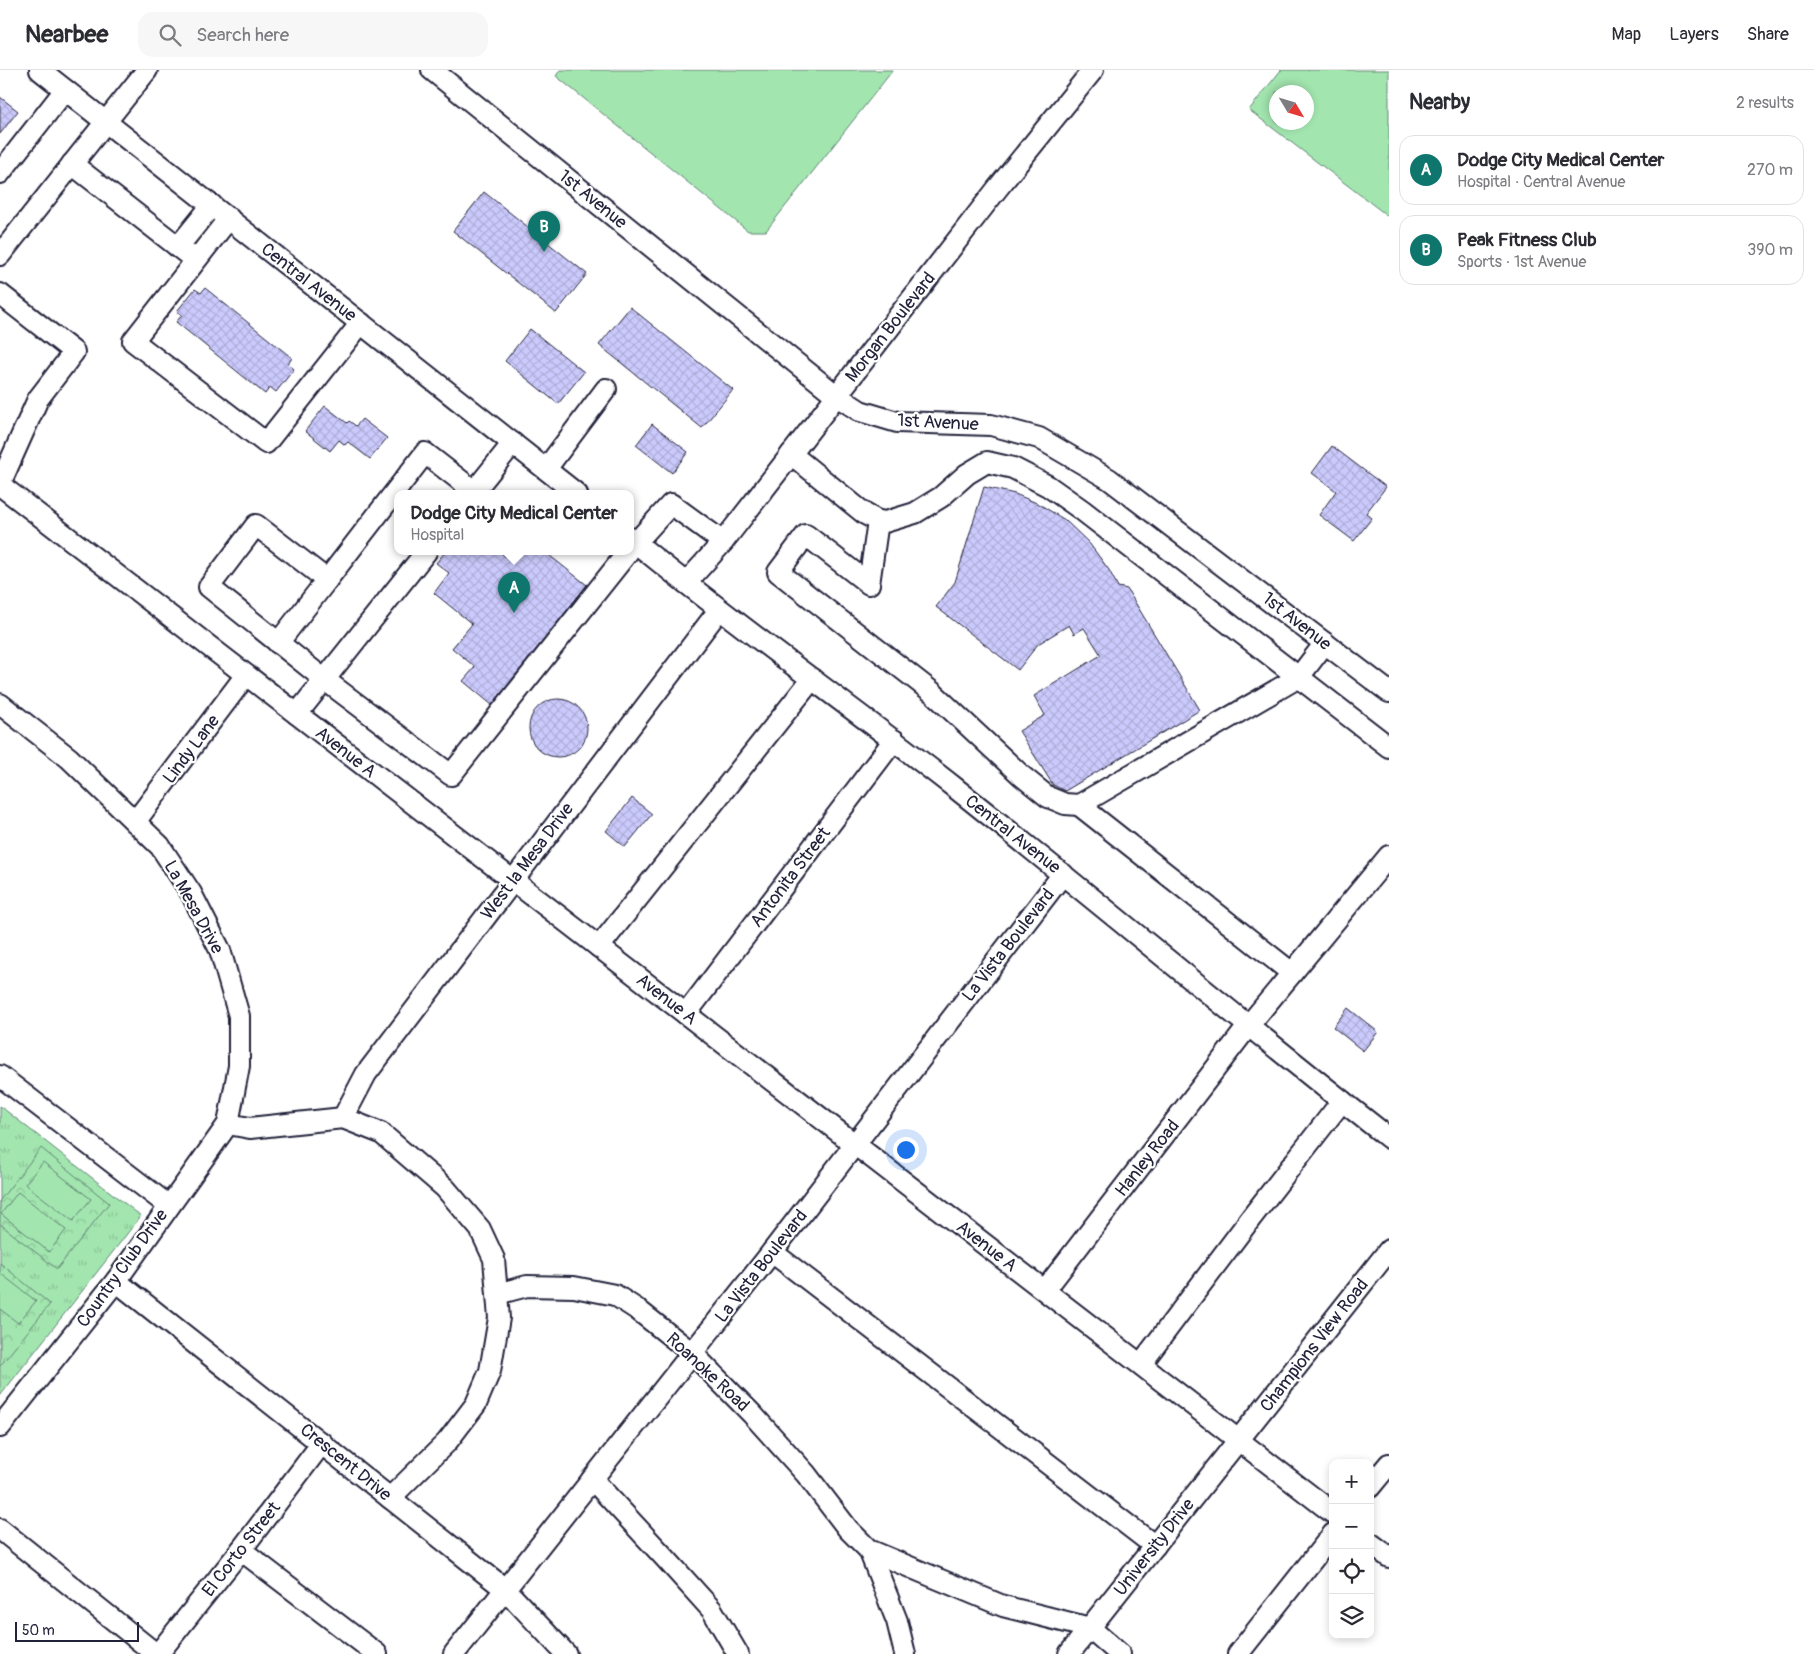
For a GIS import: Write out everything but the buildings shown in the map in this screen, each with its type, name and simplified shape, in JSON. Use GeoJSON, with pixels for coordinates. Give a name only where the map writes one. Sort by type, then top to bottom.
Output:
{"type":"FeatureCollection","features":[{"type":"Feature","properties":{"kind":"street","name":"Central Avenue"},"geometry":{"type":"LineString","coordinates":[[40,70],[572,490]]}},
{"type":"Feature","properties":{"kind":"street"},"geometry":{"type":"LineString","coordinates":[[0,255],[147,70]]}},
{"type":"Feature","properties":{"kind":"street","name":"1st Avenue"},"geometry":{"type":"LineString","coordinates":[[432,70],[837,396],[860,411],[896,422],[992,426],[1039,438],[1109,479],[1389,692]]}},
{"type":"Feature","properties":{"kind":"street","name":"Morgan Boulevard"},"geometry":{"type":"LineString","coordinates":[[686,583],[723,542],[1003,181],[1093,70]]}},
{"type":"Feature","properties":{"kind":"street"},"geometry":{"type":"LineString","coordinates":[[0,172],[65,90]]}},
{"type":"Feature","properties":{"kind":"street"},"geometry":{"type":"LineString","coordinates":[[72,164],[195,260]]}},
{"type":"Feature","properties":{"kind":"street"},"geometry":{"type":"LineString","coordinates":[[178,247],[212,205]]}},
{"type":"Feature","properties":{"kind":"street"},"geometry":{"type":"LineString","coordinates":[[229,218],[133,341],[266,443],[360,323]]}},
{"type":"Feature","properties":{"kind":"street"},"geometry":{"type":"LineString","coordinates":[[0,294],[74,352],[38,399],[0,484]]}},
{"type":"Feature","properties":{"kind":"street"},"geometry":{"type":"LineString","coordinates":[[546,469],[606,389]]}},
{"type":"Feature","properties":{"kind":"street"},"geometry":{"type":"LineString","coordinates":[[475,490],[513,443]]}},
{"type":"Feature","properties":{"kind":"street"},"geometry":{"type":"LineString","coordinates":[[397,490],[425,454],[469,490]]}},
{"type":"Feature","properties":{"kind":"street"},"geometry":{"type":"LineString","coordinates":[[791,454],[865,514],[878,521],[886,522],[915,513],[941,497],[967,474],[987,462],[1013,468],[1048,486],[1082,510],[1389,747]]}},
{"type":"Feature","properties":{"kind":"street","name":"Avenue A"},"geometry":{"type":"LineString","coordinates":[[0,484],[1329,1511]]}},
{"type":"Feature","properties":{"kind":"street"},"geometry":{"type":"LineString","coordinates":[[278,643],[394,494]]}},
{"type":"Feature","properties":{"kind":"street"},"geometry":{"type":"LineString","coordinates":[[634,542],[671,504],[723,542]]}},
{"type":"Feature","properties":{"kind":"street"},"geometry":{"type":"LineString","coordinates":[[878,521],[869,584],[806,535],[778,572],[932,692],[1022,776],[1048,797],[1065,804],[1079,805],[1292,973]]}},
{"type":"Feature","properties":{"kind":"street"},"geometry":{"type":"LineString","coordinates":[[327,580],[256,525],[208,587],[325,680],[451,775],[623,555]]}},
{"type":"Feature","properties":{"kind":"street","name":"Central Avenue"},"geometry":{"type":"LineString","coordinates":[[634,547],[686,583],[719,610],[894,740],[1064,874],[1389,1138]]}},
{"type":"Feature","properties":{"kind":"street"},"geometry":{"type":"LineString","coordinates":[[297,714],[424,555]]}},
{"type":"Feature","properties":{"kind":"street","name":"West la Mesa Drive"},"geometry":{"type":"LineString","coordinates":[[343,1118],[366,1074],[719,610]]}},
{"type":"Feature","properties":{"kind":"street"},"geometry":{"type":"LineString","coordinates":[[1079,805],[1299,677],[1325,643]]}},
{"type":"Feature","properties":{"kind":"street","name":"Lindy Lane"},"geometry":{"type":"LineString","coordinates":[[135,822],[246,675]]}},
{"type":"Feature","properties":{"kind":"street"},"geometry":{"type":"LineString","coordinates":[[599,947],[812,679]]}},
{"type":"Feature","properties":{"kind":"street","name":"La Mesa Drive"},"geometry":{"type":"LineString","coordinates":[[0,704],[69,758],[160,846],[191,893],[220,950],[239,1016],[239,1066],[228,1124]]}},
{"type":"Feature","properties":{"kind":"street","name":"Antonita Street"},"geometry":{"type":"LineString","coordinates":[[686,1014],[894,740]]}},
{"type":"Feature","properties":{"kind":"street","name":"Hanley Road"},"geometry":{"type":"LineString","coordinates":[[1045,1290],[1249,1025],[1389,856]]}},
{"type":"Feature","properties":{"kind":"street","name":"La Vista Boulevard"},"geometry":{"type":"LineString","coordinates":[[454,1654],[772,1252],[1064,874]]}},
{"type":"Feature","properties":{"kind":"street","name":"Country Club Drive"},"geometry":{"type":"LineString","coordinates":[[0,1076],[169,1206],[116,1281],[0,1427]]}},
{"type":"Feature","properties":{"kind":"street"},"geometry":{"type":"LineString","coordinates":[[1141,1364],[1250,1218],[1342,1101]]}},
{"type":"Feature","properties":{"kind":"street"},"geometry":{"type":"LineString","coordinates":[[169,1206],[228,1124],[250,1128],[343,1118],[380,1133],[446,1188],[480,1229],[494,1260],[499,1318],[490,1371],[476,1404],[447,1442],[390,1498]]}},
{"type":"Feature","properties":{"kind":"street","name":"Champions View Road"},"geometry":{"type":"LineString","coordinates":[[1238,1440],[1389,1250]]}},
{"type":"Feature","properties":{"kind":"street"},"geometry":{"type":"LineString","coordinates":[[772,1252],[1155,1546]]}},
{"type":"Feature","properties":{"kind":"street","name":"Crescent Drive"},"geometry":{"type":"LineString","coordinates":[[116,1281],[505,1589],[566,1654]]}},
{"type":"Feature","properties":{"kind":"street","name":"Roanoke Road"},"geometry":{"type":"LineString","coordinates":[[497,1294],[527,1286],[574,1287],[615,1295],[638,1310],[692,1353],[752,1414],[806,1474],[848,1529],[869,1550],[1003,1606],[1090,1628],[1120,1654]]}},
{"type":"Feature","properties":{"kind":"street","name":"University Drive"},"geometry":{"type":"LineString","coordinates":[[1069,1654],[1238,1440]]}},
{"type":"Feature","properties":{"kind":"street","name":"El Corto Street"},"geometry":{"type":"LineString","coordinates":[[157,1654],[322,1443]]}},
{"type":"Feature","properties":{"kind":"street"},"geometry":{"type":"LineString","coordinates":[[1374,1482],[1389,1464]]}},
{"type":"Feature","properties":{"kind":"street"},"geometry":{"type":"LineString","coordinates":[[592,1479],[712,1610],[738,1654]]}},
{"type":"Feature","properties":{"kind":"street"},"geometry":{"type":"LineString","coordinates":[[0,1529],[157,1654]]}},
{"type":"Feature","properties":{"kind":"street"},"geometry":{"type":"LineString","coordinates":[[1238,1654],[1329,1539]]}},
{"type":"Feature","properties":{"kind":"street"},"geometry":{"type":"LineString","coordinates":[[1374,1546],[1389,1557]]}},
{"type":"Feature","properties":{"kind":"street"},"geometry":{"type":"LineString","coordinates":[[240,1550],[377,1654]]}},
{"type":"Feature","properties":{"kind":"street","name":"Roanoke Road"},"geometry":{"type":"LineString","coordinates":[[869,1550],[897,1621],[905,1654]]}},
{"type":"Feature","properties":{"kind":"green space"},"geometry":{"type":"Polygon","coordinates":[[[560,70],[893,70],[766,231],[748,231],[556,76],[560,70]]]}},
{"type":"Feature","properties":{"kind":"green space"},"geometry":{"type":"Polygon","coordinates":[[[1281,70],[1389,70],[1389,217],[1275,130],[1314,130],[1314,85],[1269,85],[1281,70]]]}},
{"type":"Feature","properties":{"kind":"green space"},"geometry":{"type":"Polygon","coordinates":[[[1269,85],[1269,125],[1249,110],[1269,85]]]}},
{"type":"Feature","properties":{"kind":"green space"},"geometry":{"type":"Polygon","coordinates":[[[0,1106],[141,1216],[0,1396],[0,1106]]]}},
{"type":"Feature","properties":{"kind":"green space"},"geometry":{"type":"Polygon","coordinates":[[[41,1148],[109,1203],[57,1269],[0,1224],[0,1200],[41,1148]]]}},
{"type":"Feature","properties":{"kind":"green space"},"geometry":{"type":"Polygon","coordinates":[[[43,1162],[91,1199],[73,1221],[25,1184],[43,1162]]]}},
{"type":"Feature","properties":{"kind":"green space"},"geometry":{"type":"Polygon","coordinates":[[[18,1192],[66,1230],[49,1252],[1,1214],[18,1192]]]}},
{"type":"Feature","properties":{"kind":"green space"},"geometry":{"type":"Polygon","coordinates":[[[0,1263],[50,1304],[0,1366],[0,1263]]]}},
{"type":"Feature","properties":{"kind":"green space"},"geometry":{"type":"Polygon","coordinates":[[[0,1273],[36,1301],[18,1323],[0,1309],[0,1273]]]}},
{"type":"Feature","properties":{"kind":"place","name":"Peak Fitness Club"},"geometry":{"type":"Point","coordinates":[544,252]}},
{"type":"Feature","properties":{"kind":"place","name":"Dodge City Medical Center"},"geometry":{"type":"Point","coordinates":[514,613]}}]}
